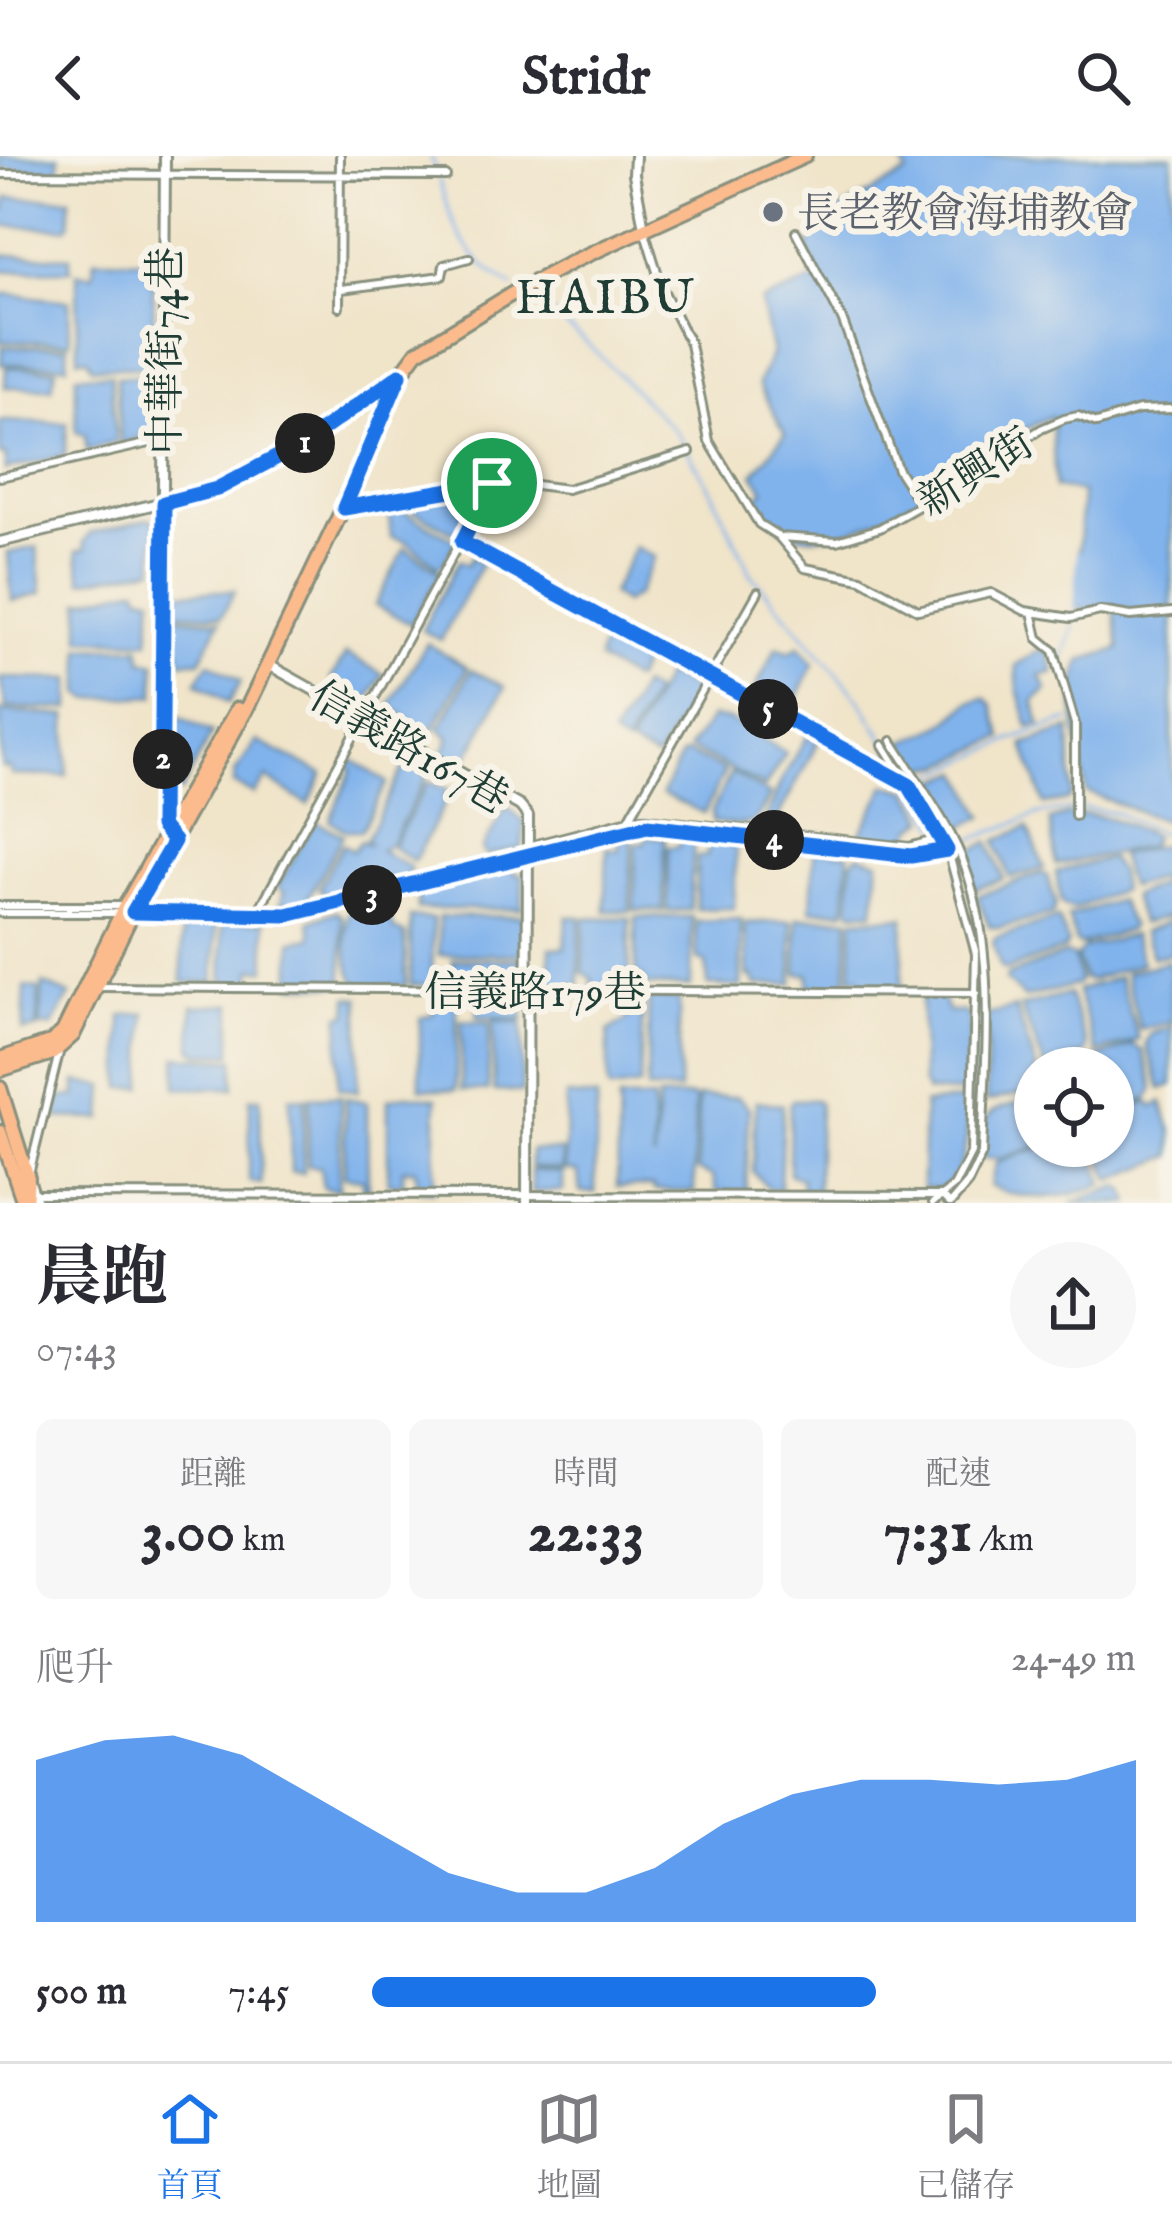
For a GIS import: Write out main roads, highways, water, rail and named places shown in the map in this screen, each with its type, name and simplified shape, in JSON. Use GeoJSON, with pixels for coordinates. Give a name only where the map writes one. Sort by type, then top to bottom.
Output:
{"type":"FeatureCollection","features":[{"type":"Feature","properties":{"kind":"main road"},"geometry":{"type":"LineString","coordinates":[[0,1059],[51,1042],[63,1032],[126,910],[268,664],[344,508],[400,375],[417,352],[517,290],[806,156]]}},
{"type":"Feature","properties":{"kind":"main road"},"geometry":{"type":"LineString","coordinates":[[0,1070],[60,1048],[73,1035],[126,910]]}},
{"type":"Feature","properties":{"kind":"main road"},"geometry":{"type":"LineString","coordinates":[[0,1088],[28,1178],[30,1201]]}},
{"type":"Feature","properties":{"kind":"main road"},"geometry":{"type":"LineString","coordinates":[[0,1132],[30,1201]]}},
{"type":"Feature","properties":{"kind":"water"},"geometry":{"type":"Polygon","coordinates":[[[0,156],[59,156],[59,169],[0,169],[0,156]]]}},
{"type":"Feature","properties":{"kind":"water"},"geometry":{"type":"Polygon","coordinates":[[[900,156],[1172,156],[1172,824],[1086,792],[1076,726],[1077,675],[1082,660],[1120,649],[1114,606],[1086,611],[1076,606],[1082,492],[1055,488],[1052,416],[917,499],[842,533],[809,536],[780,527],[756,498],[764,490],[754,474],[785,434],[758,384],[772,353],[761,302],[820,278],[808,251],[816,224],[907,173],[900,156]]]}},
{"type":"Feature","properties":{"kind":"water"},"geometry":{"type":"Polygon","coordinates":[[[7,198],[70,198],[70,224],[66,228],[0,226],[0,209],[5,209],[7,198]]]}},
{"type":"Feature","properties":{"kind":"water"},"geometry":{"type":"Polygon","coordinates":[[[0,255],[70,257],[70,270],[0,271],[0,255]]]}},
{"type":"Feature","properties":{"kind":"water"},"geometry":{"type":"Polygon","coordinates":[[[95,259],[149,260],[154,367],[92,367],[87,358],[78,358],[77,273],[93,275],[95,259]]]}},
{"type":"Feature","properties":{"kind":"water"},"geometry":{"type":"Polygon","coordinates":[[[0,295],[69,301],[70,342],[0,342],[0,295]]]}},
{"type":"Feature","properties":{"kind":"water"},"geometry":{"type":"Polygon","coordinates":[[[68,346],[67,365],[1,364],[2,347],[68,346]]]}},
{"type":"Feature","properties":{"kind":"water"},"geometry":{"type":"Polygon","coordinates":[[[6,367],[56,369],[52,388],[5,387],[6,367]]]}},
{"type":"Feature","properties":{"kind":"water"},"geometry":{"type":"Polygon","coordinates":[[[111,374],[116,442],[87,451],[85,435],[76,432],[76,375],[111,374]]]}},
{"type":"Feature","properties":{"kind":"water"},"geometry":{"type":"Polygon","coordinates":[[[154,375],[153,432],[121,445],[117,377],[154,375]]]}},
{"type":"Feature","properties":{"kind":"water"},"geometry":{"type":"Polygon","coordinates":[[[0,421],[67,423],[65,455],[5,470],[0,421]]]}},
{"type":"Feature","properties":{"kind":"water"},"geometry":{"type":"Polygon","coordinates":[[[464,495],[471,502],[457,531],[452,532],[404,505],[464,495]]]}},
{"type":"Feature","properties":{"kind":"water"},"geometry":{"type":"Polygon","coordinates":[[[400,509],[456,541],[444,564],[438,567],[406,541],[391,537],[389,514],[400,509]]]}},
{"type":"Feature","properties":{"kind":"water"},"geometry":{"type":"Polygon","coordinates":[[[150,518],[156,522],[154,568],[82,581],[77,551],[86,549],[84,542],[91,533],[150,518]]]}},
{"type":"Feature","properties":{"kind":"water"},"geometry":{"type":"Polygon","coordinates":[[[37,547],[42,593],[12,601],[8,553],[37,547]]]}},
{"type":"Feature","properties":{"kind":"water"},"geometry":{"type":"Polygon","coordinates":[[[635,547],[654,557],[637,595],[624,603],[611,594],[635,547]]]}},
{"type":"Feature","properties":{"kind":"water"},"geometry":{"type":"Polygon","coordinates":[[[405,548],[441,573],[411,624],[375,605],[405,548]]]}},
{"type":"Feature","properties":{"kind":"water"},"geometry":{"type":"Polygon","coordinates":[[[472,556],[481,565],[441,640],[422,630],[459,560],[468,565],[472,556]]]}},
{"type":"Feature","properties":{"kind":"water"},"geometry":{"type":"Polygon","coordinates":[[[138,587],[141,595],[153,596],[149,641],[81,639],[81,601],[138,587]]]}},
{"type":"Feature","properties":{"kind":"water"},"geometry":{"type":"Polygon","coordinates":[[[235,591],[222,616],[170,612],[171,592],[235,591]]]}},
{"type":"Feature","properties":{"kind":"water"},"geometry":{"type":"Polygon","coordinates":[[[171,616],[220,621],[200,661],[180,661],[179,648],[168,647],[171,616]]]}},
{"type":"Feature","properties":{"kind":"water"},"geometry":{"type":"Polygon","coordinates":[[[614,633],[649,650],[634,681],[598,660],[614,633]]]}},
{"type":"Feature","properties":{"kind":"water"},"geometry":{"type":"Polygon","coordinates":[[[427,643],[467,668],[423,747],[407,738],[413,723],[390,705],[427,643]]]}},
{"type":"Feature","properties":{"kind":"water"},"geometry":{"type":"Polygon","coordinates":[[[799,646],[814,664],[789,714],[752,695],[777,647],[790,652],[799,646]]]}},
{"type":"Feature","properties":{"kind":"water"},"geometry":{"type":"Polygon","coordinates":[[[140,647],[142,660],[155,663],[155,696],[89,699],[81,693],[81,648],[140,647]]]}},
{"type":"Feature","properties":{"kind":"water"},"geometry":{"type":"Polygon","coordinates":[[[1041,649],[1048,653],[1054,673],[1040,675],[1047,690],[1034,701],[1041,725],[1029,727],[1016,665],[1041,649]]]}},
{"type":"Feature","properties":{"kind":"water"},"geometry":{"type":"Polygon","coordinates":[[[346,654],[383,674],[361,712],[332,695],[336,686],[331,679],[346,654]]]}},
{"type":"Feature","properties":{"kind":"water"},"geometry":{"type":"Polygon","coordinates":[[[209,662],[241,681],[229,703],[197,682],[209,662]]]}},
{"type":"Feature","properties":{"kind":"water"},"geometry":{"type":"Polygon","coordinates":[[[471,670],[505,687],[462,768],[441,757],[450,738],[439,729],[471,670]]]}},
{"type":"Feature","properties":{"kind":"water"},"geometry":{"type":"Polygon","coordinates":[[[666,674],[697,691],[657,759],[629,745],[666,674]]]}},
{"type":"Feature","properties":{"kind":"water"},"geometry":{"type":"Polygon","coordinates":[[[0,678],[71,679],[71,709],[6,708],[0,678]]]}},
{"type":"Feature","properties":{"kind":"water"},"geometry":{"type":"Polygon","coordinates":[[[642,686],[653,693],[626,745],[612,737],[642,686]]]}},
{"type":"Feature","properties":{"kind":"water"},"geometry":{"type":"Polygon","coordinates":[[[985,698],[992,704],[1003,737],[944,765],[915,769],[900,744],[943,725],[970,702],[985,698]]]}},
{"type":"Feature","properties":{"kind":"water"},"geometry":{"type":"Polygon","coordinates":[[[0,711],[67,716],[67,776],[11,775],[10,768],[2,768],[0,711]]]}},
{"type":"Feature","properties":{"kind":"water"},"geometry":{"type":"Polygon","coordinates":[[[178,716],[212,733],[181,792],[168,788],[170,731],[178,716]]]}},
{"type":"Feature","properties":{"kind":"water"},"geometry":{"type":"Polygon","coordinates":[[[712,717],[729,720],[786,753],[765,787],[689,748],[712,717]]]}},
{"type":"Feature","properties":{"kind":"water"},"geometry":{"type":"Polygon","coordinates":[[[1070,729],[1072,795],[1044,804],[1024,745],[1070,729]]]}},
{"type":"Feature","properties":{"kind":"water"},"geometry":{"type":"Polygon","coordinates":[[[807,736],[818,742],[773,827],[764,825],[780,784],[807,736]]]}},
{"type":"Feature","properties":{"kind":"water"},"geometry":{"type":"Polygon","coordinates":[[[257,741],[323,774],[308,805],[267,778],[254,794],[234,784],[235,773],[257,741]]]}},
{"type":"Feature","properties":{"kind":"water"},"geometry":{"type":"Polygon","coordinates":[[[688,753],[725,771],[704,813],[662,794],[681,756],[688,753]]]}},
{"type":"Feature","properties":{"kind":"water"},"geometry":{"type":"Polygon","coordinates":[[[348,757],[387,782],[361,831],[347,831],[330,820],[352,770],[346,764],[348,757]]]}},
{"type":"Feature","properties":{"kind":"water"},"geometry":{"type":"Polygon","coordinates":[[[407,761],[428,774],[391,843],[380,850],[410,867],[409,875],[326,896],[319,888],[343,844],[353,851],[361,841],[371,845],[366,840],[407,761]]]}},
{"type":"Feature","properties":{"kind":"water"},"geometry":{"type":"Polygon","coordinates":[[[961,771],[984,816],[954,831],[929,794],[929,785],[961,771]]]}},
{"type":"Feature","properties":{"kind":"water"},"geometry":{"type":"Polygon","coordinates":[[[731,772],[770,795],[749,823],[713,822],[712,811],[731,772]]]}},
{"type":"Feature","properties":{"kind":"water"},"geometry":{"type":"Polygon","coordinates":[[[428,782],[448,789],[443,797],[447,799],[414,861],[392,847],[428,782]]]}},
{"type":"Feature","properties":{"kind":"water"},"geometry":{"type":"Polygon","coordinates":[[[886,785],[909,790],[926,819],[912,829],[912,844],[859,837],[886,785]]]}},
{"type":"Feature","properties":{"kind":"water"},"geometry":{"type":"Polygon","coordinates":[[[507,806],[524,822],[522,848],[486,856],[482,849],[507,806]]]}},
{"type":"Feature","properties":{"kind":"water"},"geometry":{"type":"Polygon","coordinates":[[[1067,815],[1122,822],[1153,836],[1150,846],[1056,865],[1050,820],[1067,815]]]}},
{"type":"Feature","properties":{"kind":"water"},"geometry":{"type":"Polygon","coordinates":[[[315,821],[343,835],[307,900],[280,905],[284,892],[277,887],[315,821]]]}},
{"type":"Feature","properties":{"kind":"water"},"geometry":{"type":"Polygon","coordinates":[[[1028,827],[1044,868],[1010,878],[996,841],[1028,827]]]}},
{"type":"Feature","properties":{"kind":"water"},"geometry":{"type":"Polygon","coordinates":[[[647,836],[665,838],[663,911],[634,910],[636,843],[644,844],[647,836]]]}},
{"type":"Feature","properties":{"kind":"water"},"geometry":{"type":"Polygon","coordinates":[[[681,837],[694,838],[690,910],[667,911],[668,847],[678,847],[681,837]]]}},
{"type":"Feature","properties":{"kind":"water"},"geometry":{"type":"Polygon","coordinates":[[[620,839],[632,839],[630,911],[605,911],[607,848],[618,850],[620,839]]]}},
{"type":"Feature","properties":{"kind":"water"},"geometry":{"type":"Polygon","coordinates":[[[709,842],[736,847],[734,908],[696,909],[697,857],[707,856],[709,842]]]}},
{"type":"Feature","properties":{"kind":"water"},"geometry":{"type":"Polygon","coordinates":[[[989,842],[1004,879],[973,890],[964,855],[989,842]]]}},
{"type":"Feature","properties":{"kind":"water"},"geometry":{"type":"Polygon","coordinates":[[[1163,845],[1172,849],[1172,875],[1129,887],[1119,855],[1163,845]]]}},
{"type":"Feature","properties":{"kind":"water"},"geometry":{"type":"Polygon","coordinates":[[[818,850],[849,854],[845,911],[811,910],[818,850]]]}},
{"type":"Feature","properties":{"kind":"water"},"geometry":{"type":"Polygon","coordinates":[[[858,855],[879,861],[874,912],[849,907],[852,861],[858,855]]]}},
{"type":"Feature","properties":{"kind":"water"},"geometry":{"type":"Polygon","coordinates":[[[1110,858],[1119,873],[1121,890],[1074,909],[1062,904],[1056,872],[1110,858]]]}},
{"type":"Feature","properties":{"kind":"water"},"geometry":{"type":"Polygon","coordinates":[[[514,867],[514,874],[523,875],[522,909],[418,909],[418,891],[514,867]]]}},
{"type":"Feature","properties":{"kind":"water"},"geometry":{"type":"Polygon","coordinates":[[[1042,873],[1056,903],[1053,914],[999,928],[989,926],[977,896],[1042,873]]]}},
{"type":"Feature","properties":{"kind":"water"},"geometry":{"type":"Polygon","coordinates":[[[1172,879],[1172,916],[1141,924],[1132,896],[1172,879]]]}},
{"type":"Feature","properties":{"kind":"water"},"geometry":{"type":"Polygon","coordinates":[[[385,900],[394,930],[405,934],[406,985],[359,986],[348,959],[348,915],[351,906],[385,900]]]}},
{"type":"Feature","properties":{"kind":"water"},"geometry":{"type":"Polygon","coordinates":[[[1119,900],[1129,930],[1076,943],[1068,916],[1119,900]]]}},
{"type":"Feature","properties":{"kind":"water"},"geometry":{"type":"Polygon","coordinates":[[[336,911],[342,917],[343,980],[337,985],[292,985],[292,941],[312,938],[310,921],[336,911]]]}},
{"type":"Feature","properties":{"kind":"water"},"geometry":{"type":"Polygon","coordinates":[[[524,916],[522,954],[439,955],[439,917],[524,916]]]}},
{"type":"Feature","properties":{"kind":"water"},"geometry":{"type":"Polygon","coordinates":[[[410,917],[433,919],[432,985],[411,985],[410,917]]]}},
{"type":"Feature","properties":{"kind":"water"},"geometry":{"type":"Polygon","coordinates":[[[567,917],[580,917],[579,985],[550,986],[550,948],[565,948],[567,917]]]}},
{"type":"Feature","properties":{"kind":"water"},"geometry":{"type":"Polygon","coordinates":[[[636,917],[692,917],[691,987],[645,985],[644,977],[636,974],[636,917]]]}},
{"type":"Feature","properties":{"kind":"water"},"geometry":{"type":"Polygon","coordinates":[[[904,917],[902,989],[863,986],[860,977],[851,978],[853,919],[904,917]]]}},
{"type":"Feature","properties":{"kind":"water"},"geometry":{"type":"Polygon","coordinates":[[[584,918],[630,918],[629,986],[592,987],[592,978],[583,973],[584,918]]]}},
{"type":"Feature","properties":{"kind":"water"},"geometry":{"type":"Polygon","coordinates":[[[797,918],[849,918],[846,987],[809,987],[809,974],[797,974],[797,918]]]}},
{"type":"Feature","properties":{"kind":"water"},"geometry":{"type":"Polygon","coordinates":[[[1058,918],[1068,943],[1065,949],[1007,970],[1001,968],[995,938],[1058,918]]]}},
{"type":"Feature","properties":{"kind":"water"},"geometry":{"type":"Polygon","coordinates":[[[741,919],[741,987],[708,985],[706,962],[697,959],[696,921],[741,919]]]}},
{"type":"Feature","properties":{"kind":"water"},"geometry":{"type":"Polygon","coordinates":[[[222,921],[265,922],[266,969],[253,969],[249,985],[223,984],[222,921]]]}},
{"type":"Feature","properties":{"kind":"water"},"geometry":{"type":"Polygon","coordinates":[[[792,921],[793,984],[755,985],[753,977],[748,977],[745,923],[792,921]]]}},
{"type":"Feature","properties":{"kind":"water"},"geometry":{"type":"Polygon","coordinates":[[[1172,921],[1172,954],[1153,957],[1143,932],[1172,921]]]}},
{"type":"Feature","properties":{"kind":"water"},"geometry":{"type":"Polygon","coordinates":[[[182,922],[216,924],[214,982],[182,982],[182,922]]]}},
{"type":"Feature","properties":{"kind":"water"},"geometry":{"type":"Polygon","coordinates":[[[1133,935],[1142,963],[1084,979],[1077,957],[1084,948],[1133,935]]]}},
{"type":"Feature","properties":{"kind":"water"},"geometry":{"type":"Polygon","coordinates":[[[1065,954],[1074,957],[1080,980],[1076,985],[1024,998],[1006,980],[1007,976],[1065,954]]]}},
{"type":"Feature","properties":{"kind":"water"},"geometry":{"type":"Polygon","coordinates":[[[524,959],[525,986],[453,986],[453,960],[524,959]]]}},
{"type":"Feature","properties":{"kind":"water"},"geometry":{"type":"Polygon","coordinates":[[[1169,961],[1172,1023],[1140,1029],[1125,973],[1169,961]]]}},
{"type":"Feature","properties":{"kind":"water"},"geometry":{"type":"Polygon","coordinates":[[[1119,977],[1139,1040],[1095,1047],[1077,991],[1119,977]]]}},
{"type":"Feature","properties":{"kind":"water"},"geometry":{"type":"Polygon","coordinates":[[[43,984],[70,995],[52,1027],[40,1027],[43,984]]]}},
{"type":"Feature","properties":{"kind":"water"},"geometry":{"type":"Polygon","coordinates":[[[25,987],[39,989],[37,1029],[23,1031],[25,987]]]}},
{"type":"Feature","properties":{"kind":"water"},"geometry":{"type":"Polygon","coordinates":[[[436,994],[457,998],[456,1090],[420,1088],[420,1018],[433,1014],[436,994]]]}},
{"type":"Feature","properties":{"kind":"water"},"geometry":{"type":"Polygon","coordinates":[[[1069,994],[1088,1047],[1037,1047],[1021,1007],[1069,994]]]}},
{"type":"Feature","properties":{"kind":"water"},"geometry":{"type":"Polygon","coordinates":[[[349,997],[360,998],[358,1091],[338,1088],[340,1015],[348,1014],[349,997]]]}},
{"type":"Feature","properties":{"kind":"water"},"geometry":{"type":"Polygon","coordinates":[[[524,997],[523,1020],[477,1017],[479,999],[524,997]]]}},
{"type":"Feature","properties":{"kind":"water"},"geometry":{"type":"Polygon","coordinates":[[[643,997],[640,1086],[611,1090],[608,1032],[627,1020],[629,998],[643,997]]]}},
{"type":"Feature","properties":{"kind":"water"},"geometry":{"type":"Polygon","coordinates":[[[679,998],[679,1091],[647,1090],[649,999],[679,998]]]}},
{"type":"Feature","properties":{"kind":"water"},"geometry":{"type":"Polygon","coordinates":[[[943,998],[948,1012],[964,1012],[969,1017],[969,1083],[962,1093],[927,1092],[922,1082],[921,999],[943,998]]]}},
{"type":"Feature","properties":{"kind":"water"},"geometry":{"type":"Polygon","coordinates":[[[232,1004],[232,1054],[199,1053],[192,1048],[193,1006],[232,1004]]]}},
{"type":"Feature","properties":{"kind":"water"},"geometry":{"type":"Polygon","coordinates":[[[1016,1008],[1029,1047],[1014,1047],[1014,1095],[986,1102],[987,1015],[1016,1008]]]}},
{"type":"Feature","properties":{"kind":"water"},"geometry":{"type":"Polygon","coordinates":[[[146,1013],[143,1087],[122,1088],[122,1016],[146,1013]]]}},
{"type":"Feature","properties":{"kind":"water"},"geometry":{"type":"Polygon","coordinates":[[[461,1021],[489,1023],[488,1091],[462,1090],[461,1021]]]}},
{"type":"Feature","properties":{"kind":"water"},"geometry":{"type":"Polygon","coordinates":[[[493,1021],[522,1023],[522,1092],[494,1091],[493,1021]]]}},
{"type":"Feature","properties":{"kind":"water"},"geometry":{"type":"Polygon","coordinates":[[[1172,1027],[1172,1085],[1161,1089],[1146,1044],[1151,1034],[1172,1027]]]}},
{"type":"Feature","properties":{"kind":"water"},"geometry":{"type":"Polygon","coordinates":[[[1133,1045],[1143,1051],[1154,1088],[1148,1099],[1134,1105],[1134,1047],[1128,1047],[1133,1045]]]}},
{"type":"Feature","properties":{"kind":"water"},"geometry":{"type":"Polygon","coordinates":[[[177,1056],[234,1060],[234,1088],[177,1088],[177,1056]]]}},
{"type":"Feature","properties":{"kind":"water"},"geometry":{"type":"Polygon","coordinates":[[[76,1082],[105,1086],[103,1119],[56,1118],[60,1097],[76,1096],[76,1082]]]}},
{"type":"Feature","properties":{"kind":"water"},"geometry":{"type":"Polygon","coordinates":[[[406,1095],[437,1098],[434,1191],[419,1190],[415,1169],[403,1169],[403,1184],[388,1183],[388,1099],[406,1095]]]}},
{"type":"Feature","properties":{"kind":"water"},"geometry":{"type":"Polygon","coordinates":[[[341,1096],[339,1190],[323,1188],[320,1167],[308,1166],[309,1097],[341,1096]]]}},
{"type":"Feature","properties":{"kind":"water"},"geometry":{"type":"Polygon","coordinates":[[[566,1096],[597,1098],[595,1193],[580,1192],[578,1172],[565,1170],[566,1096]]]}},
{"type":"Feature","properties":{"kind":"water"},"geometry":{"type":"Polygon","coordinates":[[[290,1097],[305,1098],[303,1173],[291,1172],[290,1097]]]}},
{"type":"Feature","properties":{"kind":"water"},"geometry":{"type":"Polygon","coordinates":[[[692,1097],[694,1192],[617,1187],[619,1100],[653,1100],[654,1159],[658,1098],[692,1097]]]}},
{"type":"Feature","properties":{"kind":"water"},"geometry":{"type":"Polygon","coordinates":[[[698,1097],[738,1097],[749,1108],[746,1192],[716,1191],[713,1177],[698,1170],[698,1097]]]}},
{"type":"Feature","properties":{"kind":"water"},"geometry":{"type":"Polygon","coordinates":[[[250,1098],[260,1098],[261,1184],[249,1181],[250,1098]]]}},
{"type":"Feature","properties":{"kind":"water"},"geometry":{"type":"Polygon","coordinates":[[[346,1098],[367,1102],[368,1191],[363,1191],[363,1179],[344,1177],[346,1098]]]}},
{"type":"Feature","properties":{"kind":"water"},"geometry":{"type":"Polygon","coordinates":[[[793,1100],[819,1103],[817,1191],[802,1191],[801,1178],[789,1174],[793,1100]]]}},
{"type":"Feature","properties":{"kind":"water"},"geometry":{"type":"Polygon","coordinates":[[[962,1100],[969,1105],[967,1131],[956,1175],[936,1189],[922,1187],[924,1104],[962,1100]]]}},
{"type":"Feature","properties":{"kind":"water"},"geometry":{"type":"Polygon","coordinates":[[[756,1101],[783,1105],[780,1189],[769,1189],[753,1172],[756,1101]]]}},
{"type":"Feature","properties":{"kind":"water"},"geometry":{"type":"Polygon","coordinates":[[[1162,1102],[1172,1132],[1172,1156],[1111,1180],[1106,1167],[1134,1167],[1134,1107],[1162,1102]]]}},
{"type":"Feature","properties":{"kind":"water"},"geometry":{"type":"Polygon","coordinates":[[[1014,1104],[1014,1154],[983,1158],[987,1120],[1014,1104]]]}},
{"type":"Feature","properties":{"kind":"water"},"geometry":{"type":"Polygon","coordinates":[[[531,1150],[562,1151],[562,1170],[531,1167],[531,1150]]]}},
{"type":"Feature","properties":{"kind":"water"},"geometry":{"type":"Polygon","coordinates":[[[1014,1157],[1014,1167],[1098,1167],[1104,1184],[1046,1197],[1017,1195],[990,1186],[996,1163],[1014,1157]]]}},
{"type":"Feature","properties":{"kind":"water"},"geometry":{"type":"Polygon","coordinates":[[[531,1170],[563,1173],[563,1191],[532,1192],[531,1170]]]}},
{"type":"Feature","properties":{"kind":"water"},"geometry":{"type":"Polygon","coordinates":[[[1120,1186],[1131,1203],[1071,1203],[1120,1186]]]}},
{"type":"Feature","properties":{"kind":"waterway"},"geometry":{"type":"LineString","coordinates":[[431,156],[436,171]]}},
{"type":"Feature","properties":{"kind":"waterway"},"geometry":{"type":"LineString","coordinates":[[439,180],[464,242],[484,266],[513,286]]}},
{"type":"Feature","properties":{"kind":"waterway"},"geometry":{"type":"LineString","coordinates":[[527,293],[588,344],[677,433],[711,490],[751,574],[860,700],[938,827]]}},
{"type":"Feature","properties":{"kind":"waterway"},"geometry":{"type":"LineString","coordinates":[[1076,614],[1079,552]]}},
{"type":"Feature","properties":{"kind":"waterway"},"geometry":{"type":"LineString","coordinates":[[1061,664],[1074,626]]}},
{"type":"Feature","properties":{"kind":"waterway"},"geometry":{"type":"LineString","coordinates":[[921,781],[1069,720]]}},
{"type":"Feature","properties":{"kind":"waterway"},"geometry":{"type":"LineString","coordinates":[[1078,786],[1079,806]]}},
{"type":"Feature","properties":{"kind":"waterway"},"geometry":{"type":"LineString","coordinates":[[911,852],[960,844],[1039,814],[1079,808],[1117,813],[1172,838]]}},
{"type":"Feature","properties":{"kind":"waterway"},"geometry":{"type":"LineString","coordinates":[[532,850],[641,822],[782,838]]}},
{"type":"Feature","properties":{"kind":"waterway"},"geometry":{"type":"LineString","coordinates":[[334,900],[523,852]]}},
{"type":"Feature","properties":{"kind":"waterway"},"geometry":{"type":"LineString","coordinates":[[957,874],[979,952],[974,1149]]}},
{"type":"Feature","properties":{"kind":"waterway"},"geometry":{"type":"LineString","coordinates":[[942,1203],[967,1175],[972,1158]]}},
{"type":"Feature","properties":{"kind":"place","name":"長老教會海埔教會"},"geometry":{"type":"Point","coordinates":[773,212]}},
{"type":"Feature","properties":{"kind":"district","name":"HAIBU"},"geometry":{"type":"Point","coordinates":[606,296]}}]}
